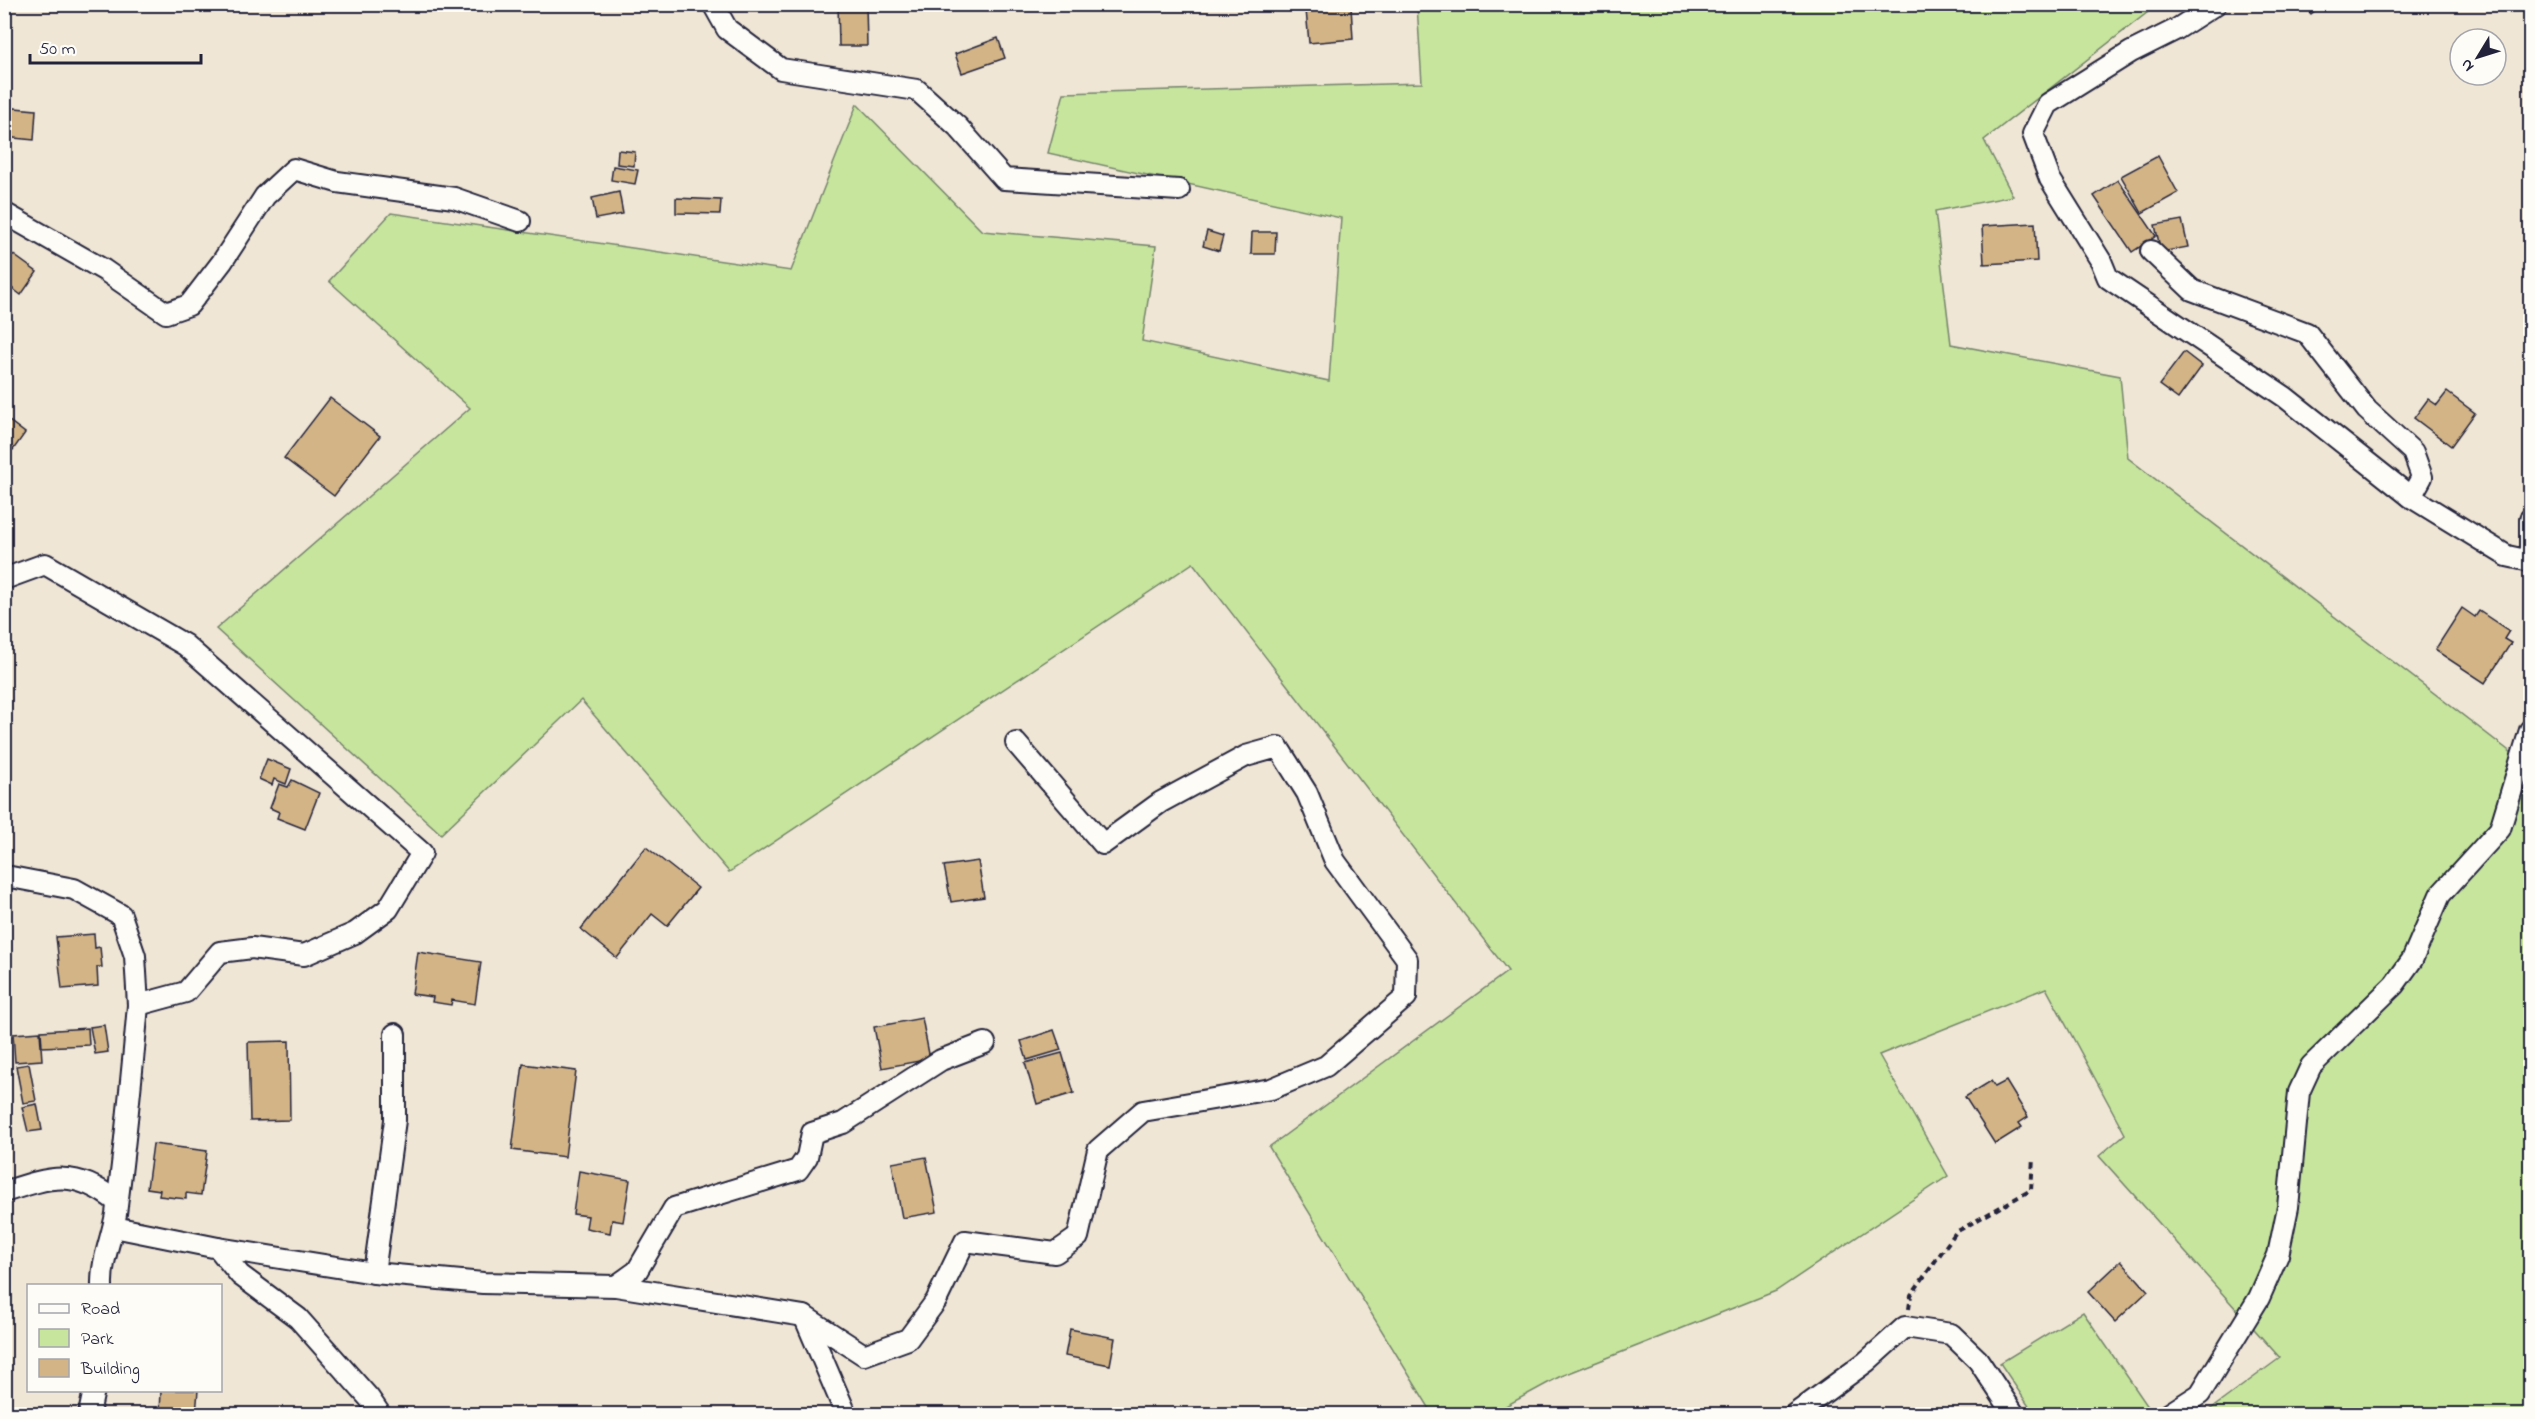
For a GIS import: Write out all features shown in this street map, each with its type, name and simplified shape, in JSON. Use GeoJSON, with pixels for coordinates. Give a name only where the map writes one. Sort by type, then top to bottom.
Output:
{"type":"FeatureCollection","features":[{"type":"Feature","properties":{"kind":"street"},"geometry":{"type":"LineString","coordinates":[[713,4],[728,29],[781,69],[917,90],[958,127],[1004,179],[1179,190]]}},
{"type":"Feature","properties":{"kind":"street"},"geometry":{"type":"LineString","coordinates":[[2216,4],[2176,29],[2131,52],[2048,104],[2033,134],[2050,179],[2101,261],[2108,278],[2285,397],[2411,498],[2507,556],[2530,562],[2530,519]]}},
{"type":"Feature","properties":{"kind":"street"},"geometry":{"type":"LineString","coordinates":[[4,213],[104,270],[166,313],[189,304],[222,261],[265,196],[294,169],[337,182],[454,198],[520,221]]}},
{"type":"Feature","properties":{"kind":"street"},"geometry":{"type":"LineString","coordinates":[[2151,251],[2192,290],[2307,333],[2367,410],[2413,452],[2422,477],[2411,498]]}},
{"type":"Feature","properties":{"kind":"street"},"geometry":{"type":"LineString","coordinates":[[4,579],[45,564],[185,645],[422,854],[388,909],[355,933],[304,955],[252,948],[220,952],[186,992],[138,1005]]}},
{"type":"Feature","properties":{"kind":"street"},"geometry":{"type":"LineString","coordinates":[[2169,1414],[2200,1394],[2259,1298],[2278,1254],[2288,1207],[2299,1092],[2312,1066],[2394,985],[2412,960],[2440,895],[2500,829],[2530,730]]}},
{"type":"Feature","properties":{"kind":"street"},"geometry":{"type":"LineString","coordinates":[[114,1227],[218,1248],[374,1273],[483,1283],[616,1286],[804,1316],[864,1355],[908,1339],[936,1301],[965,1241],[1055,1253],[1078,1237],[1098,1150],[1143,1111],[1271,1089],[1326,1066],[1406,997],[1407,959],[1335,861],[1307,793],[1278,747],[1246,756],[1161,802],[1103,844],[1016,742]]}},
{"type":"Feature","properties":{"kind":"street"},"geometry":{"type":"LineString","coordinates":[[4,880],[11,877],[74,889],[121,915],[135,956],[138,1005],[130,1105],[114,1227],[101,1272],[102,1284]]}},
{"type":"Feature","properties":{"kind":"street"},"geometry":{"type":"LineString","coordinates":[[374,1273],[395,1120],[395,1034]]}},
{"type":"Feature","properties":{"kind":"street"},"geometry":{"type":"LineString","coordinates":[[616,1286],[637,1271],[674,1208],[798,1170],[807,1157],[812,1133],[843,1122],[941,1060],[985,1043]]}},
{"type":"Feature","properties":{"kind":"street"},"geometry":{"type":"LineString","coordinates":[[4,1192],[40,1180],[72,1178],[97,1186],[117,1202]]}},
{"type":"Feature","properties":{"kind":"street"},"geometry":{"type":"LineString","coordinates":[[218,1248],[240,1275],[298,1318],[369,1398],[380,1414]]}},
{"type":"Feature","properties":{"kind":"street"},"geometry":{"type":"LineString","coordinates":[[804,1316],[846,1414]]}},
{"type":"Feature","properties":{"kind":"street"},"geometry":{"type":"LineString","coordinates":[[1796,1414],[1866,1362],[1905,1327],[1951,1334],[1978,1359],[2014,1414]]}},
{"type":"Feature","properties":{"kind":"street"},"geometry":{"type":"LineString","coordinates":[[89,1414],[94,1392]]}},
{"type":"Feature","properties":{"kind":"path"},"geometry":{"type":"LineString","coordinates":[[1905,1327],[1911,1295],[1956,1232],[2031,1190],[2033,1158]]}},
{"type":"Feature","properties":{"kind":"green space"},"geometry":{"type":"Polygon","coordinates":[[[1417,5],[2157,5],[1984,140],[2013,196],[1935,211],[1951,344],[2120,376],[2128,458],[2512,753],[2530,733],[2530,1414],[2204,1414],[2280,1358],[2099,1156],[2125,1134],[2046,988],[1879,1055],[1948,1176],[1776,1291],[1559,1377],[1491,1414],[1433,1414],[1269,1147],[1508,971],[1193,563],[729,872],[581,700],[441,834],[216,629],[470,408],[329,281],[391,213],[791,271],[857,104],[982,231],[1156,246],[1142,341],[1329,381],[1341,218],[1048,153],[1064,93],[1422,83],[1417,5]]]}},
{"type":"Feature","properties":{"kind":"green space"},"geometry":{"type":"Polygon","coordinates":[[[2083,1312],[2153,1414],[2034,1414],[2000,1363],[2083,1312]]]}},
{"type":"Feature","properties":{"kind":"building"},"geometry":{"type":"Polygon","coordinates":[[[838,4],[866,4],[867,46],[839,46],[838,4]]]}},
{"type":"Feature","properties":{"kind":"building"},"geometry":{"type":"Polygon","coordinates":[[[2303,4],[2323,4],[2311,14],[2303,4]]]}},
{"type":"Feature","properties":{"kind":"building"},"geometry":{"type":"Polygon","coordinates":[[[1351,7],[1353,39],[1309,43],[1306,10],[1351,7]]]}},
{"type":"Feature","properties":{"kind":"building"},"geometry":{"type":"Polygon","coordinates":[[[998,38],[1005,58],[962,73],[955,54],[998,38]]]}},
{"type":"Feature","properties":{"kind":"building"},"geometry":{"type":"Polygon","coordinates":[[[4,107],[36,110],[34,140],[4,137],[4,107]]]}},
{"type":"Feature","properties":{"kind":"building"},"geometry":{"type":"Polygon","coordinates":[[[618,150],[635,152],[634,166],[617,164],[618,150]]]}},
{"type":"Feature","properties":{"kind":"building"},"geometry":{"type":"Polygon","coordinates":[[[2158,156],[2178,193],[2142,213],[2121,176],[2158,156]]]}},
{"type":"Feature","properties":{"kind":"building"},"geometry":{"type":"Polygon","coordinates":[[[613,166],[638,170],[635,184],[611,180],[613,166]]]}},
{"type":"Feature","properties":{"kind":"building"},"geometry":{"type":"Polygon","coordinates":[[[2118,180],[2156,236],[2132,252],[2094,196],[2118,180]]]}},
{"type":"Feature","properties":{"kind":"building"},"geometry":{"type":"Polygon","coordinates":[[[619,192],[623,214],[596,219],[592,198],[619,192]]]}},
{"type":"Feature","properties":{"kind":"building"},"geometry":{"type":"Polygon","coordinates":[[[676,198],[721,200],[720,214],[676,213],[676,198]]]}},
{"type":"Feature","properties":{"kind":"building"},"geometry":{"type":"Polygon","coordinates":[[[2182,220],[2188,247],[2161,252],[2155,225],[2182,220]]]}},
{"type":"Feature","properties":{"kind":"building"},"geometry":{"type":"Polygon","coordinates":[[[2035,223],[2037,261],[1984,264],[1982,226],[2035,223]]]}},
{"type":"Feature","properties":{"kind":"building"},"geometry":{"type":"Polygon","coordinates":[[[1207,231],[1223,236],[1219,251],[1203,246],[1207,231]]]}},
{"type":"Feature","properties":{"kind":"building"},"geometry":{"type":"Polygon","coordinates":[[[1252,232],[1276,232],[1275,254],[1251,254],[1252,232]]]}},
{"type":"Feature","properties":{"kind":"building"},"geometry":{"type":"Polygon","coordinates":[[[4,248],[37,272],[21,295],[4,282],[4,248]]]}},
{"type":"Feature","properties":{"kind":"building"},"geometry":{"type":"Polygon","coordinates":[[[2184,352],[2202,366],[2178,399],[2159,385],[2184,352]]]}},
{"type":"Feature","properties":{"kind":"building"},"geometry":{"type":"Polygon","coordinates":[[[4,354],[10,358],[4,366],[4,354]]]}},
{"type":"Feature","properties":{"kind":"building"},"geometry":{"type":"Polygon","coordinates":[[[2447,392],[2475,413],[2451,446],[2414,418],[2428,399],[2437,405],[2447,392]]]}},
{"type":"Feature","properties":{"kind":"building"},"geometry":{"type":"Polygon","coordinates":[[[330,398],[380,436],[334,496],[284,458],[330,398]]]}},
{"type":"Feature","properties":{"kind":"building"},"geometry":{"type":"Polygon","coordinates":[[[4,417],[25,433],[13,450],[4,443],[4,417]]]}},
{"type":"Feature","properties":{"kind":"building"},"geometry":{"type":"Polygon","coordinates":[[[2462,608],[2475,617],[2479,611],[2509,631],[2504,639],[2511,643],[2485,683],[2435,650],[2462,608]]]}},
{"type":"Feature","properties":{"kind":"building"},"geometry":{"type":"Polygon","coordinates":[[[267,759],[291,769],[286,784],[274,779],[272,785],[259,779],[267,759]]]}},
{"type":"Feature","properties":{"kind":"building"},"geometry":{"type":"Polygon","coordinates":[[[292,780],[319,793],[305,829],[277,818],[279,812],[270,808],[279,784],[288,787],[292,780]]]}},
{"type":"Feature","properties":{"kind":"building"},"geometry":{"type":"Polygon","coordinates":[[[646,847],[698,888],[667,926],[652,914],[617,958],[581,929],[646,847]]]}},
{"type":"Feature","properties":{"kind":"building"},"geometry":{"type":"Polygon","coordinates":[[[978,861],[984,897],[951,902],[944,866],[978,861]]]}},
{"type":"Feature","properties":{"kind":"building"},"geometry":{"type":"Polygon","coordinates":[[[94,934],[95,948],[100,947],[102,967],[97,967],[98,986],[62,989],[56,937],[94,934]]]}},
{"type":"Feature","properties":{"kind":"building"},"geometry":{"type":"Polygon","coordinates":[[[418,952],[481,962],[475,1004],[452,1000],[451,1005],[432,1002],[433,997],[412,994],[418,952]]]}},
{"type":"Feature","properties":{"kind":"building"},"geometry":{"type":"Polygon","coordinates":[[[922,1018],[930,1059],[882,1068],[874,1027],[922,1018]]]}},
{"type":"Feature","properties":{"kind":"building"},"geometry":{"type":"Polygon","coordinates":[[[104,1025],[108,1052],[95,1054],[90,1027],[104,1025]]]}},
{"type":"Feature","properties":{"kind":"building"},"geometry":{"type":"Polygon","coordinates":[[[88,1028],[89,1045],[42,1047],[41,1031],[88,1028]]]}},
{"type":"Feature","properties":{"kind":"building"},"geometry":{"type":"Polygon","coordinates":[[[1054,1030],[1061,1050],[1027,1060],[1021,1041],[1054,1030]]]}},
{"type":"Feature","properties":{"kind":"building"},"geometry":{"type":"Polygon","coordinates":[[[40,1032],[42,1060],[15,1062],[13,1034],[40,1032]]]}},
{"type":"Feature","properties":{"kind":"building"},"geometry":{"type":"Polygon","coordinates":[[[289,1041],[290,1120],[250,1121],[248,1042],[289,1041]]]}},
{"type":"Feature","properties":{"kind":"building"},"geometry":{"type":"Polygon","coordinates":[[[1062,1053],[1074,1093],[1037,1104],[1025,1063],[1062,1053]]]}},
{"type":"Feature","properties":{"kind":"building"},"geometry":{"type":"Polygon","coordinates":[[[29,1064],[36,1101],[23,1103],[16,1066],[29,1064]]]}},
{"type":"Feature","properties":{"kind":"building"},"geometry":{"type":"Polygon","coordinates":[[[523,1064],[576,1071],[565,1157],[512,1150],[523,1064]]]}},
{"type":"Feature","properties":{"kind":"building"},"geometry":{"type":"Polygon","coordinates":[[[1991,1081],[1995,1087],[2006,1081],[2028,1117],[2019,1123],[2022,1127],[1995,1144],[1965,1097],[1991,1081]]]}},
{"type":"Feature","properties":{"kind":"building"},"geometry":{"type":"Polygon","coordinates":[[[37,1104],[42,1130],[28,1132],[22,1107],[37,1104]]]}},
{"type":"Feature","properties":{"kind":"building"},"geometry":{"type":"Polygon","coordinates":[[[153,1144],[207,1151],[201,1195],[186,1193],[186,1199],[159,1196],[160,1190],[147,1188],[153,1144]]]}},
{"type":"Feature","properties":{"kind":"building"},"geometry":{"type":"Polygon","coordinates":[[[926,1157],[937,1212],[902,1218],[892,1163],[926,1157]]]}},
{"type":"Feature","properties":{"kind":"building"},"geometry":{"type":"Polygon","coordinates":[[[579,1171],[630,1180],[623,1222],[612,1220],[610,1233],[586,1228],[588,1216],[573,1214],[579,1171]]]}},
{"type":"Feature","properties":{"kind":"building"},"geometry":{"type":"Polygon","coordinates":[[[2121,1261],[2148,1291],[2115,1322],[2088,1292],[2121,1261]]]}},
{"type":"Feature","properties":{"kind":"building"},"geometry":{"type":"Polygon","coordinates":[[[1070,1329],[1115,1338],[1110,1365],[1065,1356],[1070,1329]]]}},
{"type":"Feature","properties":{"kind":"building"},"geometry":{"type":"Polygon","coordinates":[[[161,1392],[198,1392],[196,1414],[160,1414],[161,1392]]]}}]}
